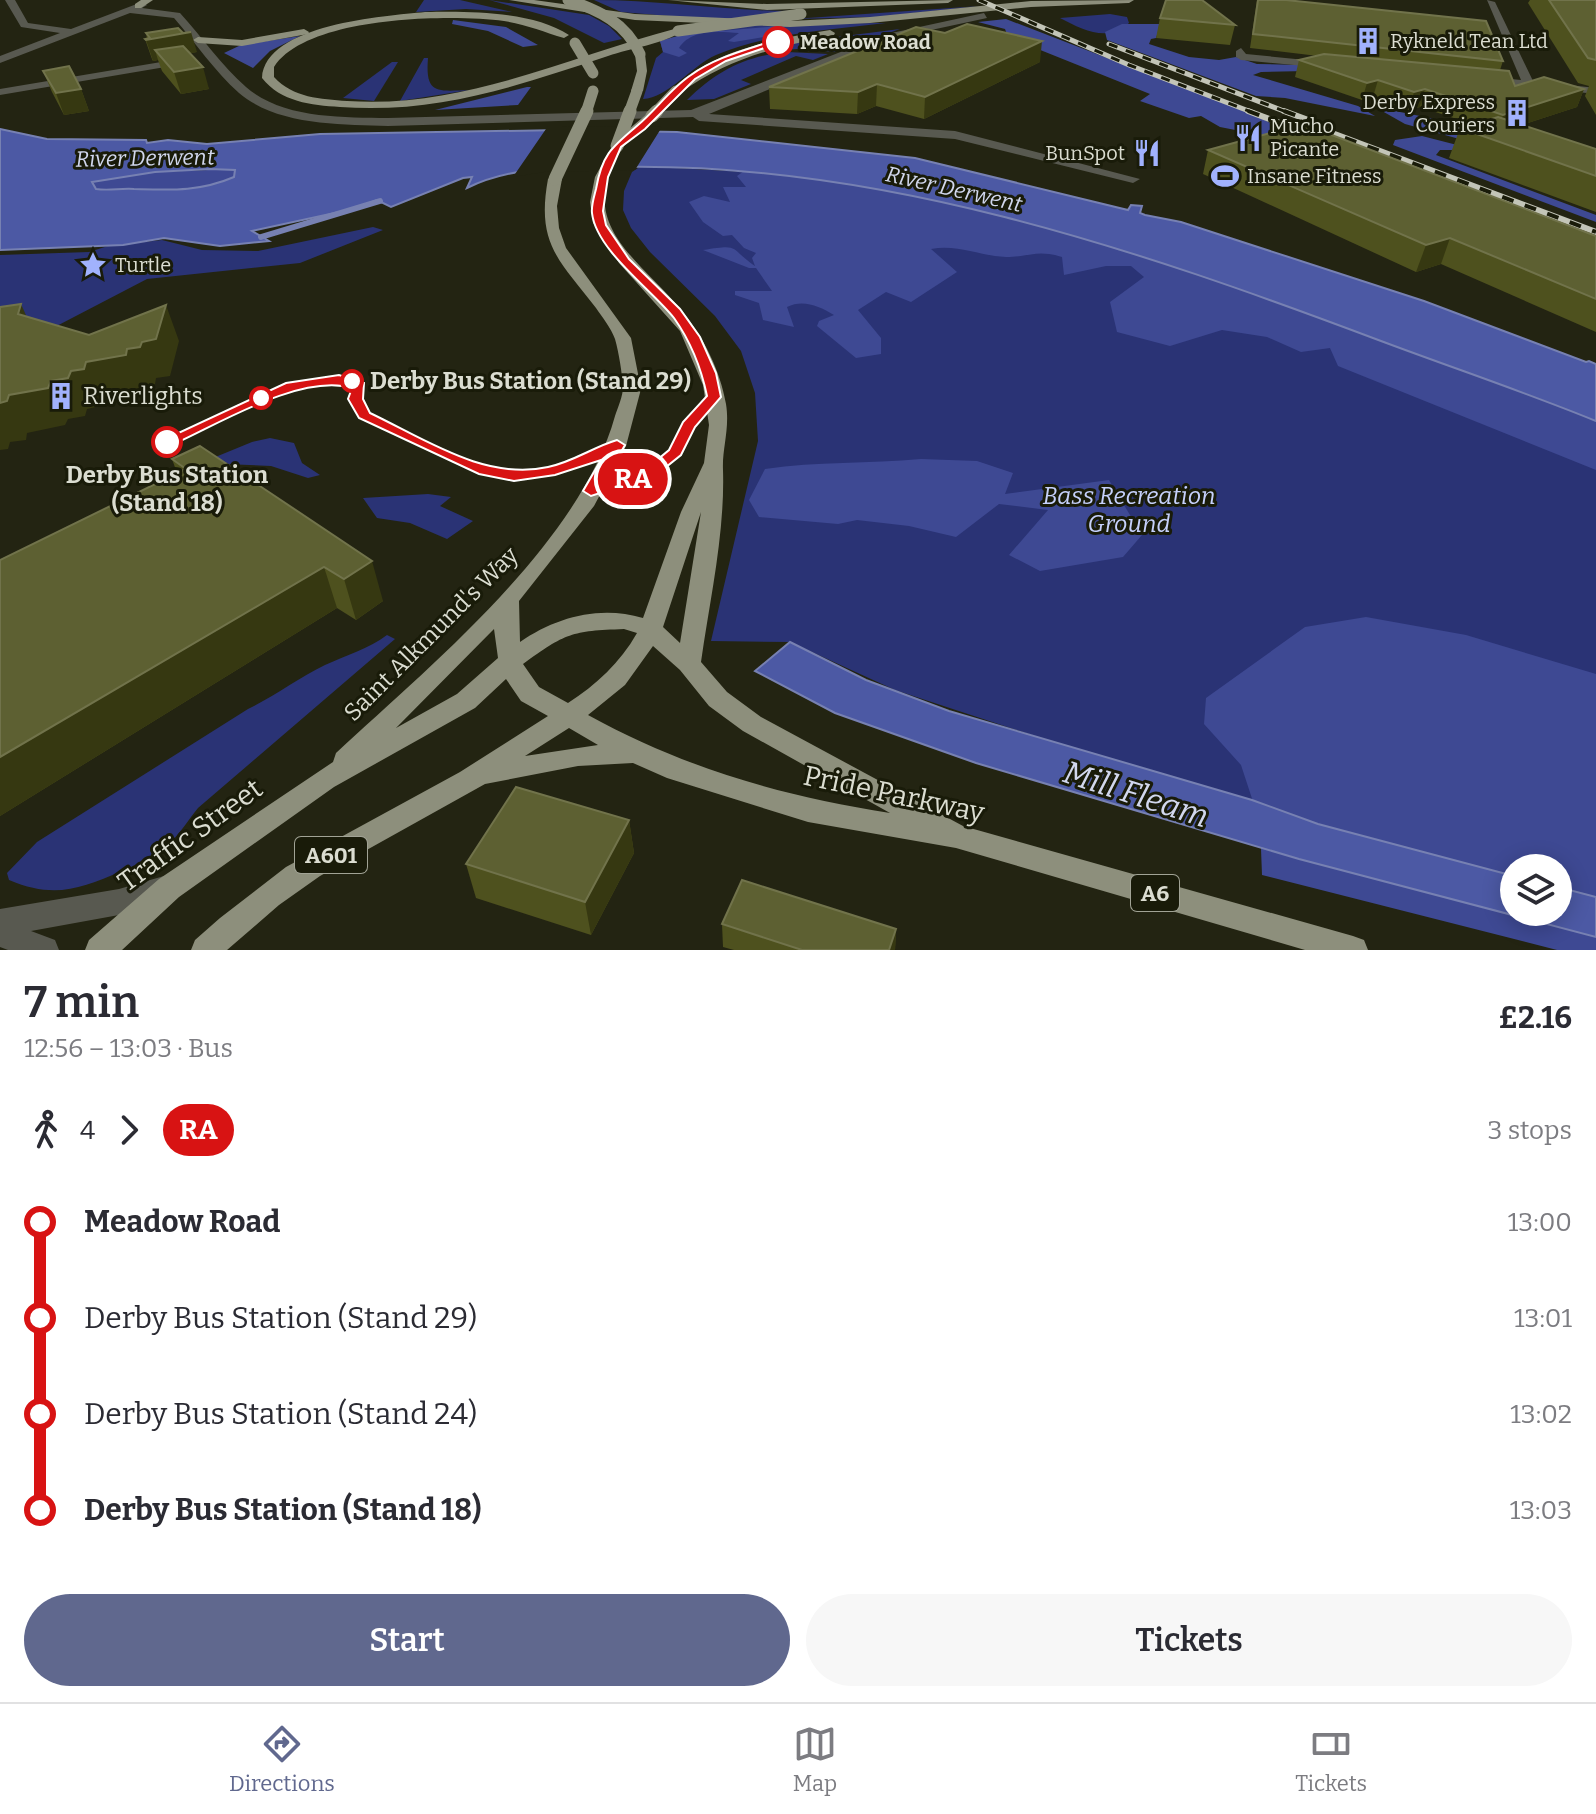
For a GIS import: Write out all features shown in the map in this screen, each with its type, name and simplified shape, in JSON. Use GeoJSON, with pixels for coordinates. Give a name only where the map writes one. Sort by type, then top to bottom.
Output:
{"type":"FeatureCollection","features":[{"type":"Feature","properties":{"kind":"main road"},"geometry":{"type":"LineString","coordinates":[[514,0],[635,17],[778,24],[870,20],[1031,4],[1129,0]]}},
{"type":"Feature","properties":{"kind":"main road","name":"A601"},"geometry":{"type":"LineString","coordinates":[[206,950],[244,916],[308,868],[470,780],[610,685],[627,667],[650,629],[691,511],[714,463],[716,424],[709,373],[685,324],[625,262],[601,225],[597,211],[603,177],[637,91],[642,71],[640,54],[633,37],[618,23],[596,10],[568,0]]}},
{"type":"Feature","properties":{"kind":"main road"},"geometry":{"type":"LineString","coordinates":[[673,0],[767,7],[948,0]]}},
{"type":"Feature","properties":{"kind":"main road"},"geometry":{"type":"LineString","coordinates":[[353,23],[286,49],[269,63],[267,74],[277,88],[300,98],[369,106],[449,101],[501,90],[613,49],[678,31],[801,14],[960,0]]}},
{"type":"Feature","properties":{"kind":"main road"},"geometry":{"type":"LineString","coordinates":[[617,146],[641,127],[676,91],[706,68],[754,48],[843,31],[1112,1]]}},
{"type":"Feature","properties":{"kind":"main road","name":"A601"},"geometry":{"type":"LineString","coordinates":[[502,6],[543,20],[564,35]]}},
{"type":"Feature","properties":{"kind":"main road"},"geometry":{"type":"LineString","coordinates":[[213,58],[242,43],[417,14],[517,18],[564,35]]}},
{"type":"Feature","properties":{"kind":"main road","name":"Saint Alkmund's Way"},"geometry":{"type":"LineString","coordinates":[[325,779],[508,602],[573,523],[617,445],[631,395],[633,366],[620,334],[572,271],[549,224],[549,202],[555,179],[588,109],[593,91],[593,73],[575,43],[564,35]]}},
{"type":"Feature","properties":{"kind":"main road"},"geometry":{"type":"LineString","coordinates":[[198,40],[242,43]]}},
{"type":"Feature","properties":{"kind":"main road"},"geometry":{"type":"LineString","coordinates":[[689,664],[713,504],[714,463]]}},
{"type":"Feature","properties":{"kind":"main road","name":"Pride Parkway"},"geometry":{"type":"LineString","coordinates":[[508,602],[506,628],[510,661],[516,676],[530,694],[635,753],[676,770],[808,811],[956,836],[1353,950]]}},
{"type":"Feature","properties":{"kind":"main road"},"geometry":{"type":"LineString","coordinates":[[325,779],[466,701],[510,661],[548,634],[575,623],[625,621],[650,629],[689,664]]}},
{"type":"Feature","properties":{"kind":"main road","name":"A6"},"geometry":{"type":"LineString","coordinates":[[689,664],[718,699],[752,724],[956,836]]}},
{"type":"Feature","properties":{"kind":"main road"},"geometry":{"type":"LineString","coordinates":[[470,780],[515,766],[578,756],[635,753]]}},
{"type":"Feature","properties":{"kind":"main road","name":"Traffic Street"},"geometry":{"type":"LineString","coordinates":[[100,950],[169,888],[325,779]]}},
{"type":"Feature","properties":{"kind":"street"},"geometry":{"type":"LineString","coordinates":[[10,0],[25,25],[72,32]]}},
{"type":"Feature","properties":{"kind":"street"},"geometry":{"type":"LineString","coordinates":[[0,60],[158,0]]}},
{"type":"Feature","properties":{"kind":"street"},"geometry":{"type":"LineString","coordinates":[[1490,2],[1529,84]]}},
{"type":"Feature","properties":{"kind":"street"},"geometry":{"type":"LineString","coordinates":[[139,5],[178,17],[248,95],[290,113],[375,122],[667,116],[761,119],[955,135],[1133,179]]}},
{"type":"Feature","properties":{"kind":"street"},"geometry":{"type":"LineString","coordinates":[[667,116],[717,107],[891,36],[984,16]]}},
{"type":"Feature","properties":{"kind":"street"},"geometry":{"type":"LineString","coordinates":[[95,23],[138,17],[178,17]]}},
{"type":"Feature","properties":{"kind":"street"},"geometry":{"type":"LineString","coordinates":[[1241,51],[1241,57],[1343,67]]}},
{"type":"Feature","properties":{"kind":"street"},"geometry":{"type":"LineString","coordinates":[[0,92],[213,58]]}},
{"type":"Feature","properties":{"kind":"street"},"geometry":{"type":"LineString","coordinates":[[1479,79],[1596,91]]}},
{"type":"Feature","properties":{"kind":"street"},"geometry":{"type":"LineString","coordinates":[[717,107],[761,119]]}},
{"type":"Feature","properties":{"kind":"street"},"geometry":{"type":"LineString","coordinates":[[0,923],[119,902],[169,888]]}},
{"type":"Feature","properties":{"kind":"street"},"geometry":{"type":"LineString","coordinates":[[0,933],[44,950]]}},
{"type":"Feature","properties":{"kind":"green space"},"geometry":{"type":"Polygon","coordinates":[[[424,0],[460,0],[512,12],[466,9],[416,12],[424,0]]]}},
{"type":"Feature","properties":{"kind":"green space"},"geometry":{"type":"Polygon","coordinates":[[[489,0],[589,15],[609,26],[622,39],[604,43],[554,18],[489,0]]]}},
{"type":"Feature","properties":{"kind":"green space"},"geometry":{"type":"Polygon","coordinates":[[[594,0],[802,11],[717,20],[621,12],[594,0]]]}},
{"type":"Feature","properties":{"kind":"green space"},"geometry":{"type":"Polygon","coordinates":[[[980,6],[876,17],[793,19],[980,6]]]}},
{"type":"Feature","properties":{"kind":"green space"},"geometry":{"type":"Polygon","coordinates":[[[1110,14],[1127,17],[1129,23],[1121,29],[1104,33],[1086,30],[1060,18],[1110,14]]]}},
{"type":"Feature","properties":{"kind":"green space"},"geometry":{"type":"Polygon","coordinates":[[[886,23],[800,33],[736,48],[716,55],[670,88],[643,99],[656,58],[663,52],[660,41],[737,24],[886,23]]]}},
{"type":"Feature","properties":{"kind":"green space"},"geometry":{"type":"Polygon","coordinates":[[[900,29],[836,52],[797,49],[757,52],[805,41],[900,29]]]}},
{"type":"Feature","properties":{"kind":"green space"},"geometry":{"type":"Polygon","coordinates":[[[787,52],[828,54],[813,60],[796,56],[741,80],[751,84],[714,99],[687,100],[732,67],[758,57],[787,52]]]}},
{"type":"Feature","properties":{"kind":"green space"},"geometry":{"type":"Polygon","coordinates":[[[424,58],[428,58],[431,85],[441,90],[470,90],[400,101],[424,58]]]}},
{"type":"Feature","properties":{"kind":"green space"},"geometry":{"type":"Polygon","coordinates":[[[392,62],[398,62],[374,101],[343,98],[392,62]]]}},
{"type":"Feature","properties":{"kind":"green space","name":"Bass Recreation Ground"},"geometry":{"type":"Polygon","coordinates":[[[641,166],[783,174],[1057,233],[1177,269],[1596,421],[1596,897],[1572,879],[1572,854],[1500,854],[1500,865],[1318,824],[1252,800],[1096,756],[895,690],[790,642],[711,641],[758,441],[755,393],[741,351],[715,316],[650,252],[631,228],[623,210],[624,191],[632,172],[641,166]]]}},
{"type":"Feature","properties":{"kind":"green space"},"geometry":{"type":"Polygon","coordinates":[[[373,227],[383,230],[300,263],[147,279],[49,330],[0,333],[0,255],[89,252],[108,246],[162,240],[202,250],[258,251],[373,227]]]}},
{"type":"Feature","properties":{"kind":"green space"},"geometry":{"type":"Polygon","coordinates":[[[270,438],[294,443],[302,463],[320,475],[308,478],[271,466],[224,464],[213,458],[270,438]]]}},
{"type":"Feature","properties":{"kind":"green space"},"geometry":{"type":"Polygon","coordinates":[[[428,494],[451,497],[440,506],[473,521],[447,539],[410,523],[377,518],[363,498],[428,494]]]}},
{"type":"Feature","properties":{"kind":"green space"},"geometry":{"type":"Polygon","coordinates":[[[387,635],[395,639],[198,808],[175,838],[154,855],[80,887],[40,889],[9,880],[7,873],[37,842],[248,709],[315,670],[387,635]]]}},
{"type":"Feature","properties":{"kind":"shaded area"},"geometry":{"type":"Polygon","coordinates":[[[1006,19],[1257,116],[1312,145],[1220,127],[1201,116],[1189,118],[1140,101],[1150,94],[1008,37],[1005,29],[978,22],[1006,19]]]}},
{"type":"Feature","properties":{"kind":"shaded area"},"geometry":{"type":"Polygon","coordinates":[[[453,20],[506,27],[538,45],[523,47],[488,31],[452,24],[453,20]]]}},
{"type":"Feature","properties":{"kind":"shaded area"},"geometry":{"type":"Polygon","coordinates":[[[1122,24],[1161,24],[1156,38],[1151,39],[1149,44],[1189,57],[1219,60],[1236,57],[1257,64],[1300,65],[1306,71],[1253,75],[1358,106],[1375,116],[1285,98],[1256,96],[1107,40],[1105,32],[1122,24]]]}},
{"type":"Feature","properties":{"kind":"shaded area"},"geometry":{"type":"Polygon","coordinates":[[[780,26],[787,33],[734,42],[728,41],[739,33],[698,34],[679,48],[687,53],[679,57],[663,52],[660,41],[684,34],[780,26]]]}},
{"type":"Feature","properties":{"kind":"shaded area"},"geometry":{"type":"Polygon","coordinates":[[[300,36],[270,51],[253,68],[224,53],[241,45],[300,36]]]}},
{"type":"Feature","properties":{"kind":"shaded area"},"geometry":{"type":"Polygon","coordinates":[[[531,87],[518,105],[435,110],[531,87]]]}},
{"type":"Feature","properties":{"kind":"shaded area"},"geometry":{"type":"Polygon","coordinates":[[[1375,107],[1460,124],[1463,140],[1405,124],[1375,107]]]}},
{"type":"Feature","properties":{"kind":"shaded area"},"geometry":{"type":"Polygon","coordinates":[[[1422,136],[1461,146],[1458,150],[1440,150],[1436,155],[1596,215],[1596,222],[1393,145],[1395,140],[1422,136]]]}},
{"type":"Feature","properties":{"kind":"shaded area"},"geometry":{"type":"Polygon","coordinates":[[[235,169],[234,177],[185,189],[101,190],[91,182],[155,172],[235,169]]]}},
{"type":"Feature","properties":{"kind":"shaded area"},"geometry":{"type":"Polygon","coordinates":[[[744,171],[826,180],[989,213],[1070,234],[1231,286],[1596,421],[1596,470],[1338,366],[1330,348],[1301,352],[1267,337],[1222,330],[1170,346],[1117,332],[1110,302],[1144,277],[1131,266],[1106,266],[1064,275],[1062,257],[1053,255],[1039,253],[1006,257],[950,248],[931,249],[957,272],[911,302],[886,292],[858,310],[881,338],[881,354],[856,358],[817,326],[819,321],[834,315],[817,306],[799,304],[787,307],[794,327],[763,320],[759,303],[735,295],[735,291],[772,291],[756,268],[703,250],[729,247],[755,266],[752,258],[756,253],[744,248],[732,235],[723,236],[703,222],[689,202],[704,196],[730,202],[723,187],[746,187],[737,176],[744,171]]]}},
{"type":"Feature","properties":{"kind":"shaded area"},"geometry":{"type":"Polygon","coordinates":[[[921,459],[977,461],[1013,473],[1005,494],[1109,480],[1142,535],[1123,557],[1040,571],[1009,555],[1048,510],[999,504],[956,537],[909,526],[857,520],[838,524],[759,517],[749,500],[765,469],[921,459]]]}},
{"type":"Feature","properties":{"kind":"shaded area"},"geometry":{"type":"Polygon","coordinates":[[[1366,617],[1466,635],[1596,674],[1596,950],[1557,950],[1262,875],[1260,823],[1241,765],[1204,724],[1206,698],[1305,627],[1366,617]]]}},
{"type":"Feature","properties":{"kind":"water","name":"River Derwent"},"geometry":{"type":"Polygon","coordinates":[[[0,129],[47,139],[146,140],[147,143],[168,140],[207,144],[320,134],[562,130],[677,132],[915,158],[1128,210],[1131,205],[1142,206],[1140,213],[1145,215],[1181,222],[1424,301],[1596,364],[1596,421],[1289,307],[1101,244],[1006,217],[909,195],[812,179],[714,169],[540,169],[503,175],[467,188],[472,177],[463,178],[391,207],[377,200],[353,209],[252,231],[269,241],[220,246],[164,238],[123,245],[0,250],[0,129]],[[235,170],[155,172],[92,182],[96,189],[101,190],[184,189],[221,182],[234,177],[235,170]]]}},
{"type":"Feature","properties":{"kind":"water","name":"Mill Fleam"},"geometry":{"type":"Polygon","coordinates":[[[790,642],[866,680],[949,711],[1252,800],[1318,824],[1500,872],[1500,912],[1299,859],[976,763],[835,713],[755,671],[790,642]]]}},
{"type":"Feature","properties":{"kind":"water"},"geometry":{"type":"Polygon","coordinates":[[[1572,891],[1596,897],[1596,937],[1554,926],[1572,926],[1572,891]]]}},
{"type":"Feature","properties":{"kind":"pier"},"geometry":{"type":"Polygon","coordinates":[[[548,126],[662,127],[635,170],[544,172],[513,177],[548,126]]]}},
{"type":"Feature","properties":{"kind":"building"},"geometry":{"type":"Polygon","coordinates":[[[1166,0],[1202,0],[1235,25],[1160,18],[1166,0]]]}},
{"type":"Feature","properties":{"kind":"building","name":"Rykneld Tean Ltd"},"geometry":{"type":"Polygon","coordinates":[[[1258,0],[1286,0],[1486,21],[1503,61],[1253,34],[1258,0]]]}},
{"type":"Feature","properties":{"kind":"building"},"geometry":{"type":"Polygon","coordinates":[[[1549,0],[1596,0],[1596,60],[1588,58],[1549,0]]]}},
{"type":"Feature","properties":{"kind":"building"},"geometry":{"type":"Polygon","coordinates":[[[967,24],[1042,41],[925,97],[877,84],[858,92],[769,87],[916,27],[945,33],[967,24]]]}},
{"type":"Feature","properties":{"kind":"building"},"geometry":{"type":"Polygon","coordinates":[[[178,28],[183,33],[191,32],[145,39],[150,38],[146,33],[178,28]]]}},
{"type":"Feature","properties":{"kind":"building"},"geometry":{"type":"Polygon","coordinates":[[[183,46],[203,67],[174,72],[155,50],[183,46]]]}},
{"type":"Feature","properties":{"kind":"building"},"geometry":{"type":"Polygon","coordinates":[[[1324,54],[1509,71],[1515,86],[1544,77],[1584,89],[1503,115],[1425,89],[1414,92],[1378,80],[1367,83],[1299,60],[1324,54]]]}},
{"type":"Feature","properties":{"kind":"building"},"geometry":{"type":"Polygon","coordinates":[[[69,66],[81,89],[56,93],[43,71],[69,66]]]}},
{"type":"Feature","properties":{"kind":"building"},"geometry":{"type":"Polygon","coordinates":[[[1498,117],[1596,149],[1596,176],[1460,128],[1498,117]]]}},
{"type":"Feature","properties":{"kind":"building"},"geometry":{"type":"Polygon","coordinates":[[[1303,124],[1596,236],[1596,299],[1450,238],[1426,245],[1208,150],[1303,124]]]}},
{"type":"Feature","properties":{"kind":"building"},"geometry":{"type":"Polygon","coordinates":[[[21,304],[18,314],[89,335],[166,305],[156,339],[127,349],[126,355],[86,362],[84,369],[71,371],[68,378],[51,381],[48,388],[9,395],[7,401],[0,403],[0,307],[21,304]]]}},
{"type":"Feature","properties":{"kind":"building"},"geometry":{"type":"Polygon","coordinates":[[[200,446],[372,561],[344,579],[324,567],[0,757],[0,560],[186,469],[172,459],[200,446]]]}},
{"type":"Feature","properties":{"kind":"building"},"geometry":{"type":"Polygon","coordinates":[[[516,787],[629,820],[585,902],[466,864],[516,787]]]}},
{"type":"Feature","properties":{"kind":"building"},"geometry":{"type":"Polygon","coordinates":[[[742,880],[896,929],[889,950],[802,950],[722,924],[742,880]]]}},
{"type":"Feature","properties":{"kind":"waterway"},"geometry":{"type":"LineString","coordinates":[[261,237],[380,201]]}},
{"type":"Feature","properties":{"kind":"railway"},"geometry":{"type":"LineString","coordinates":[[979,0],[1129,65],[1254,113]]}},
{"type":"Feature","properties":{"kind":"railway"},"geometry":{"type":"LineString","coordinates":[[1109,44],[1289,113]]}},
{"type":"Feature","properties":{"kind":"railway"},"geometry":{"type":"LineString","coordinates":[[1248,111],[1312,135]]}},
{"type":"Feature","properties":{"kind":"railway"},"geometry":{"type":"LineString","coordinates":[[1284,111],[1311,121]]}},
{"type":"Feature","properties":{"kind":"railway"},"geometry":{"type":"LineString","coordinates":[[1300,121],[1596,232]]}},
{"type":"Feature","properties":{"kind":"bus line","name":"RA"},"geometry":{"type":"LineString","coordinates":[[167,442],[291,386],[316,380],[339,380],[352,381],[359,386],[356,399],[358,409],[364,415],[479,470],[514,477],[549,472],[586,461],[617,445],[591,491],[651,472],[676,452],[688,426],[714,397],[709,373],[694,337],[675,312],[625,262],[601,225],[597,211],[603,177],[617,146],[692,78],[723,59],[778,42]]}},
{"type":"Feature","properties":{"kind":"place","name":"Rykneld Tean Ltd"},"geometry":{"type":"Point","coordinates":[1368,41]}},
{"type":"Feature","properties":{"kind":"place","name":"Meadow Road"},"geometry":{"type":"Point","coordinates":[778,42]}},
{"type":"Feature","properties":{"kind":"place","name":"Derby Express Couriers"},"geometry":{"type":"Point","coordinates":[1517,113]}},
{"type":"Feature","properties":{"kind":"place","name":"Mucho Picante"},"geometry":{"type":"Point","coordinates":[1248,138]}},
{"type":"Feature","properties":{"kind":"place","name":"BunSpot"},"geometry":{"type":"Point","coordinates":[1147,153]}},
{"type":"Feature","properties":{"kind":"place","name":"Insane Fitness"},"geometry":{"type":"Point","coordinates":[1225,176]}},
{"type":"Feature","properties":{"kind":"place","name":"Turtle"},"geometry":{"type":"Point","coordinates":[93,265]}},
{"type":"Feature","properties":{"kind":"place","name":"Derby Bus Station (Stand 29)"},"geometry":{"type":"Point","coordinates":[352,381]}},
{"type":"Feature","properties":{"kind":"place","name":"Riverlights"},"geometry":{"type":"Point","coordinates":[61,396]}},
{"type":"Feature","properties":{"kind":"place","name":"Derby Bus Station (Stand 18)"},"geometry":{"type":"Point","coordinates":[167,442]}}]}
